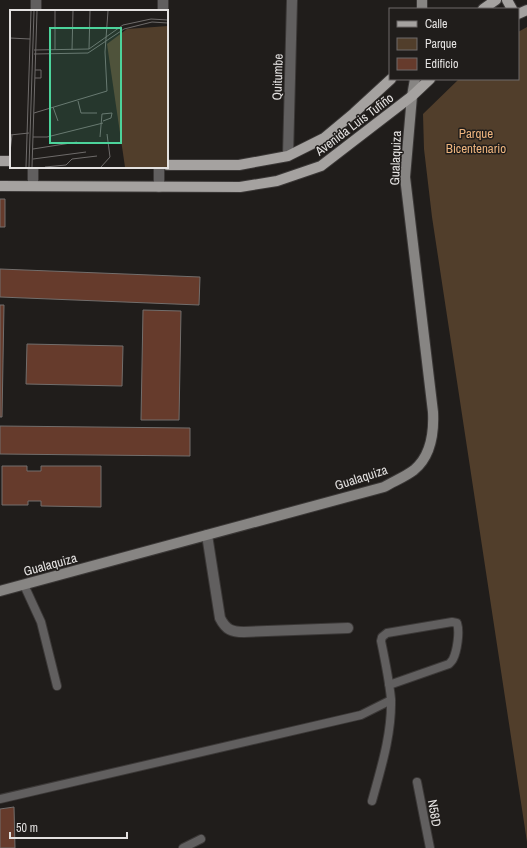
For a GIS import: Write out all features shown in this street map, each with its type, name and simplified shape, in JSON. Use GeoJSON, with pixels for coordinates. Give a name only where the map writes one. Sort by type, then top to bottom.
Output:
{"type":"FeatureCollection","features":[{"type":"Feature","properties":{"kind":"main road"},"geometry":{"type":"LineString","coordinates":[[484,8],[496,0]]}},
{"type":"Feature","properties":{"kind":"main road","name":"Avenida Luis Tufiño"},"geometry":{"type":"LineString","coordinates":[[168,165],[239,165],[288,156],[324,138],[390,80]]}},
{"type":"Feature","properties":{"kind":"main road","name":"Avenida Luis Tufiño"},"geometry":{"type":"LineString","coordinates":[[0,186],[240,187],[277,182],[321,166],[412,96],[429,80]]}},
{"type":"Feature","properties":{"kind":"street","name":"Quitumbe"},"geometry":{"type":"LineString","coordinates":[[288,156],[292,0]]}},
{"type":"Feature","properties":{"kind":"street","name":"Gualaquiza"},"geometry":{"type":"LineString","coordinates":[[0,591],[384,487],[414,470],[422,462],[428,453],[434,424],[405,177],[415,80]]}},
{"type":"Feature","properties":{"kind":"street"},"geometry":{"type":"LineString","coordinates":[[33,168],[33,186]]}},
{"type":"Feature","properties":{"kind":"street"},"geometry":{"type":"LineString","coordinates":[[159,168],[159,187]]}},
{"type":"Feature","properties":{"kind":"street"},"geometry":{"type":"LineString","coordinates":[[207,535],[220,618],[224,625],[229,629],[237,632],[244,632],[348,628]]}},
{"type":"Feature","properties":{"kind":"lane"},"geometry":{"type":"LineString","coordinates":[[24,585],[41,622],[57,686]]}},
{"type":"Feature","properties":{"kind":"lane"},"geometry":{"type":"LineString","coordinates":[[372,801],[389,732],[391,700],[381,641],[382,636],[386,633],[452,622],[457,623],[459,628],[456,650],[453,659],[449,664],[389,685]]}},
{"type":"Feature","properties":{"kind":"lane"},"geometry":{"type":"LineString","coordinates":[[0,799],[354,717],[368,712],[391,700]]}},
{"type":"Feature","properties":{"kind":"lane","name":"N58D"},"geometry":{"type":"LineString","coordinates":[[418,782],[430,848]]}},
{"type":"Feature","properties":{"kind":"lane"},"geometry":{"type":"LineString","coordinates":[[183,848],[201,839]]}},
{"type":"Feature","properties":{"kind":"green space","name":"Parque Bicentenario"},"geometry":{"type":"Polygon","coordinates":[[[527,27],[527,842],[432,217],[424,149],[423,114],[458,80],[519,80],[519,31],[527,27]]]}},
{"type":"Feature","properties":{"kind":"building"},"geometry":{"type":"Polygon","coordinates":[[[0,199],[5,199],[5,227],[0,227],[0,199]]]}},
{"type":"Feature","properties":{"kind":"building"},"geometry":{"type":"Polygon","coordinates":[[[0,269],[200,277],[199,305],[0,297],[0,269]]]}},
{"type":"Feature","properties":{"kind":"building"},"geometry":{"type":"Polygon","coordinates":[[[0,305],[4,305],[2,417],[0,417],[0,305]]]}},
{"type":"Feature","properties":{"kind":"building"},"geometry":{"type":"Polygon","coordinates":[[[143,310],[181,311],[179,420],[141,420],[143,310]]]}},
{"type":"Feature","properties":{"kind":"building"},"geometry":{"type":"Polygon","coordinates":[[[27,344],[123,346],[122,386],[26,384],[27,344]]]}},
{"type":"Feature","properties":{"kind":"building"},"geometry":{"type":"Polygon","coordinates":[[[0,426],[190,428],[190,456],[0,454],[0,426]]]}},
{"type":"Feature","properties":{"kind":"building"},"geometry":{"type":"Polygon","coordinates":[[[2,466],[27,466],[27,471],[41,471],[41,466],[101,466],[101,507],[41,506],[41,501],[28,501],[28,505],[2,505],[2,466]]]}},
{"type":"Feature","properties":{"kind":"building"},"geometry":{"type":"Polygon","coordinates":[[[14,807],[15,848],[0,848],[0,809],[14,807]]]}}]}
